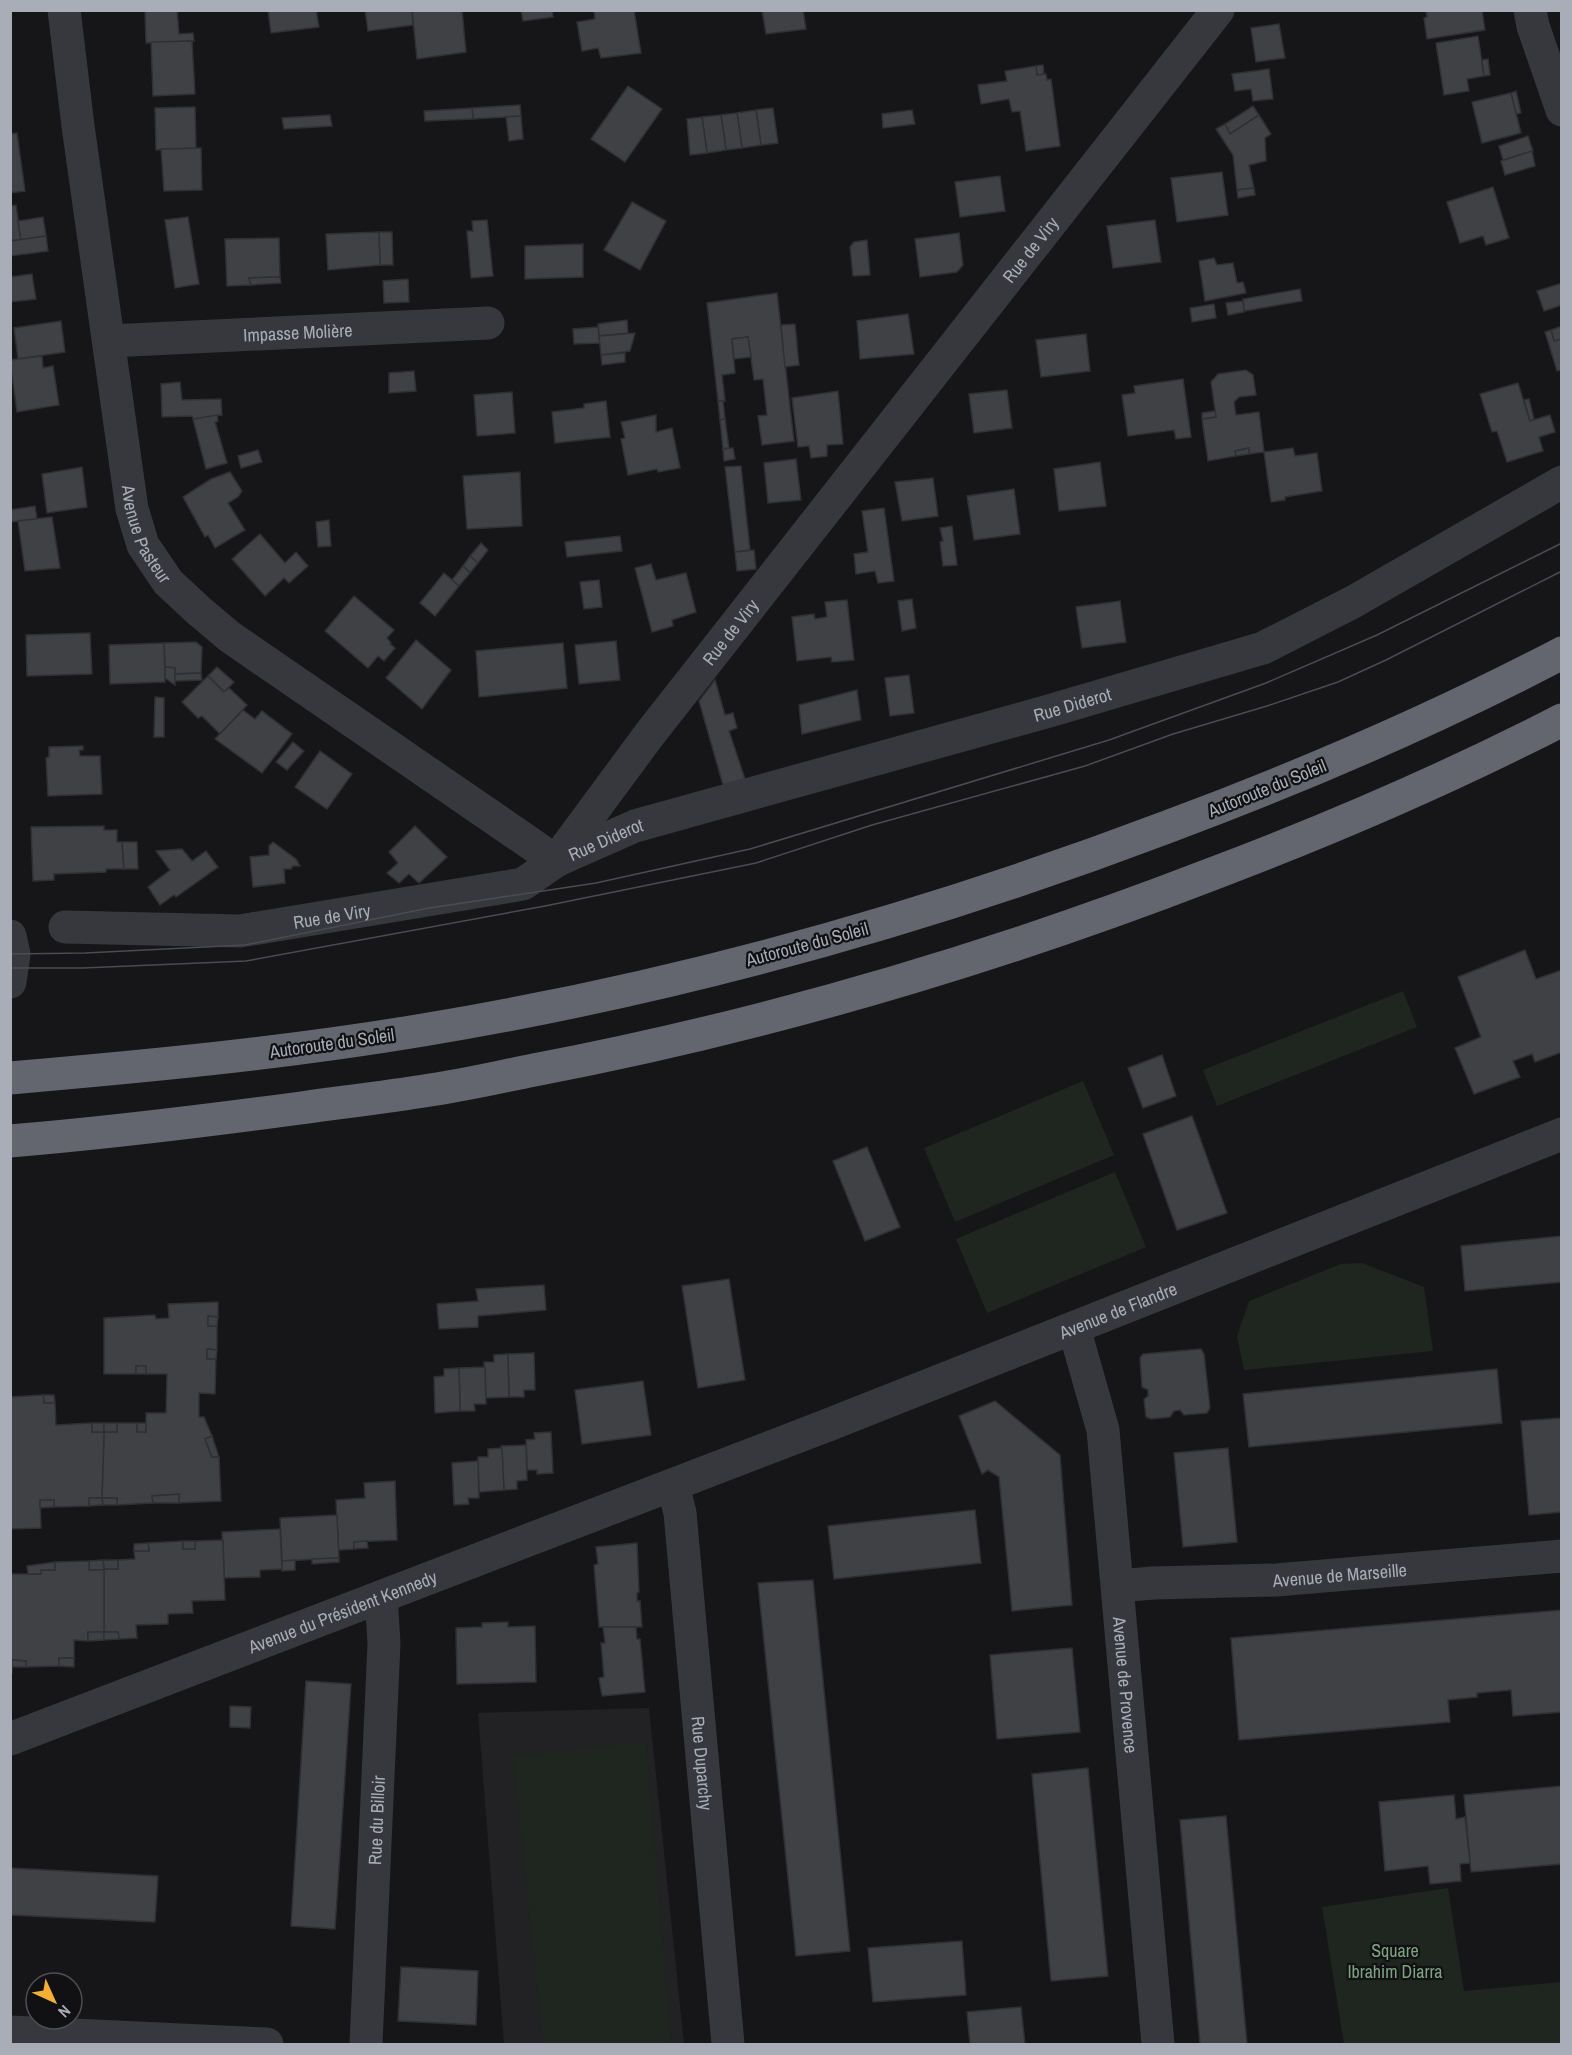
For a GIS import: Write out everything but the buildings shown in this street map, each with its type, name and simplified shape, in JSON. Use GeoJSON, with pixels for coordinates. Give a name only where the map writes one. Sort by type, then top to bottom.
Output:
{"type":"FeatureCollection","features":[{"type":"Feature","properties":{"kind":"highway","name":"Autoroute du Soleil"},"geometry":{"type":"LineString","coordinates":[[10,1078],[289,1050],[424,1030],[564,1003],[710,970],[854,932],[1002,886],[1110,849],[1243,799],[1408,728],[1562,653]]}},
{"type":"Feature","properties":{"kind":"highway"},"geometry":{"type":"LineString","coordinates":[[10,1141],[191,1123],[431,1090],[586,1060],[744,1024],[999,951],[1141,902],[1274,850],[1389,801],[1562,720]]}},
{"type":"Feature","properties":{"kind":"street","name":"Avenue Pasteur"},"geometry":{"type":"LineString","coordinates":[[64,10],[132,509],[143,545],[168,582],[230,637],[556,861]]}},
{"type":"Feature","properties":{"kind":"street","name":"Rue de Viry"},"geometry":{"type":"LineString","coordinates":[[65,927],[240,931],[523,884],[556,861],[649,735],[1218,10]]}},
{"type":"Feature","properties":{"kind":"street"},"geometry":{"type":"LineString","coordinates":[[1530,10],[1533,26],[1562,110]]}},
{"type":"Feature","properties":{"kind":"street","name":"Impasse Molière"},"geometry":{"type":"LineString","coordinates":[[109,341],[488,323]]}},
{"type":"Feature","properties":{"kind":"street","name":"Rue Diderot"},"geometry":{"type":"LineString","coordinates":[[556,861],[634,826],[1049,711],[1263,648],[1353,602],[1562,482]]}},
{"type":"Feature","properties":{"kind":"street"},"geometry":{"type":"LineString","coordinates":[[10,936],[14,954],[10,982]]}},
{"type":"Feature","properties":{"kind":"street","name":"Avenue de Flandre"},"geometry":{"type":"LineString","coordinates":[[673,1485],[1562,1134]]}},
{"type":"Feature","properties":{"kind":"street","name":"Avenue de Provence"},"geometry":{"type":"LineString","coordinates":[[1074,1328],[1103,1430],[1158,2044]]}},
{"type":"Feature","properties":{"kind":"street","name":"Avenue du Président Kennedy"},"geometry":{"type":"LineString","coordinates":[[10,1739],[673,1485]]}},
{"type":"Feature","properties":{"kind":"street","name":"Rue Duparchy"},"geometry":{"type":"LineString","coordinates":[[673,1485],[680,1513],[728,2044]]}},
{"type":"Feature","properties":{"kind":"street","name":"Avenue de Marseille"},"geometry":{"type":"LineString","coordinates":[[1118,1586],[1276,1580],[1562,1556]]}},
{"type":"Feature","properties":{"kind":"street","name":"Rue du Billoir"},"geometry":{"type":"LineString","coordinates":[[366,2044],[384,1643],[381,1597]]}},
{"type":"Feature","properties":{"kind":"street"},"geometry":{"type":"LineString","coordinates":[[10,2032],[267,2044]]}},
{"type":"Feature","properties":{"kind":"shaded area"},"geometry":{"type":"Polygon","coordinates":[[[649,1708],[684,2044],[504,2044],[478,1713],[649,1708]]]}},
{"type":"Feature","properties":{"kind":"green space"},"geometry":{"type":"Polygon","coordinates":[[[1403,991],[1417,1027],[1217,1106],[1203,1070],[1403,991]]]}},
{"type":"Feature","properties":{"kind":"green space"},"geometry":{"type":"Polygon","coordinates":[[[1083,1081],[1114,1155],[955,1222],[924,1148],[1083,1081]]]}},
{"type":"Feature","properties":{"kind":"green space"},"geometry":{"type":"Polygon","coordinates":[[[1115,1172],[1146,1247],[987,1313],[956,1239],[1115,1172]]]}},
{"type":"Feature","properties":{"kind":"green space"},"geometry":{"type":"Polygon","coordinates":[[[1362,1263],[1424,1287],[1433,1351],[1244,1370],[1237,1336],[1249,1301],[1341,1264],[1362,1263]]]}},
{"type":"Feature","properties":{"kind":"green space"},"geometry":{"type":"Polygon","coordinates":[[[646,1742],[671,2044],[543,2044],[513,1756],[646,1742]]]}},
{"type":"Feature","properties":{"kind":"green space","name":"Square Ibrahim Diarra"},"geometry":{"type":"Polygon","coordinates":[[[1448,1888],[1464,1991],[1561,1982],[1561,2044],[1344,2044],[1322,1907],[1448,1888]]]}},
{"type":"Feature","properties":{"kind":"tram line"},"geometry":{"type":"LineString","coordinates":[[10,954],[85,953],[245,945],[429,908],[596,883],[750,849],[1109,740],[1266,683],[1377,635],[1562,543]]}},
{"type":"Feature","properties":{"kind":"tram line"},"geometry":{"type":"LineString","coordinates":[[10,968],[83,968],[246,961],[545,906],[756,863],[872,825],[1085,766],[1173,734],[1338,682],[1562,571]]}}]}
